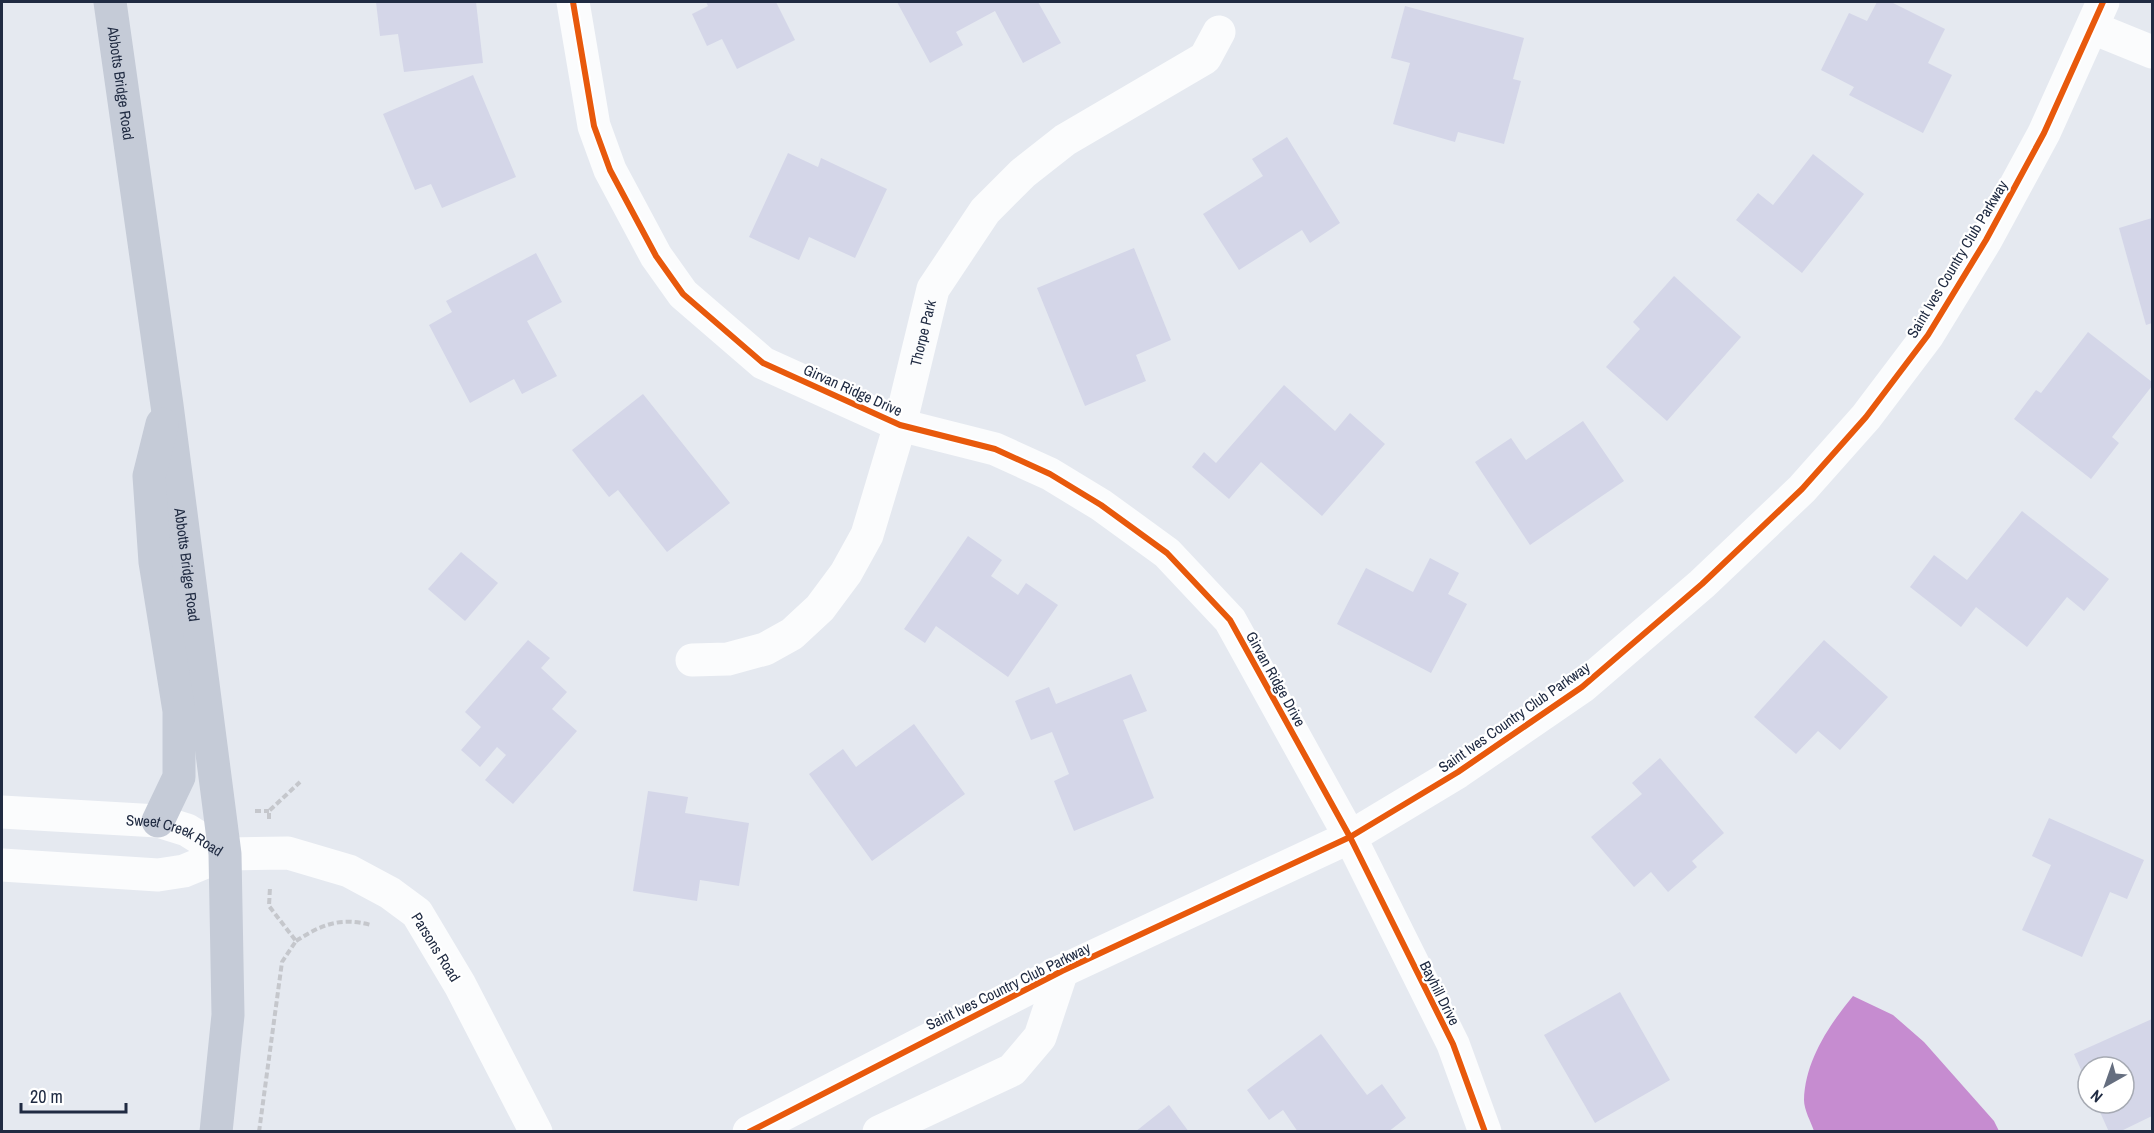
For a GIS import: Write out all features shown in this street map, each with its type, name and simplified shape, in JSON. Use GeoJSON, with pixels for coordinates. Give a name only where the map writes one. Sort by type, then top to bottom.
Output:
{"type":"FeatureCollection","features":[{"type":"Feature","properties":{"kind":"main road","name":"Abbotts Bridge Road"},"geometry":{"type":"LineString","coordinates":[[110,2],[167,405],[225,854],[228,1015],[216,1131]]}},
{"type":"Feature","properties":{"kind":"main road"},"geometry":{"type":"LineString","coordinates":[[158,821],[179,777],[179,711],[155,562],[149,477],[167,405]]}},
{"type":"Feature","properties":{"kind":"street","name":"Girvan Ridge Drive"},"geometry":{"type":"LineString","coordinates":[[573,2],[594,126],[610,170],[656,256],[683,294],[763,363],[900,425],[995,449],[1050,474],[1101,505],[1167,553],[1230,620],[1350,837]]}},
{"type":"Feature","properties":{"kind":"street"},"geometry":{"type":"LineString","coordinates":[[2098,15],[2152,52]]}},
{"type":"Feature","properties":{"kind":"street","name":"Saint Ives Country Club Parkway"},"geometry":{"type":"LineString","coordinates":[[748,1131],[1062,971],[1350,837],[1458,772],[1582,687],[1702,584],[1802,489],[1866,417],[1928,335],[1986,240],[2017,182],[2098,15]]}},
{"type":"Feature","properties":{"kind":"street","name":"Thorpe Park"},"geometry":{"type":"LineString","coordinates":[[692,660],[728,659],[765,649],[792,634],[820,608],[846,573],[867,535],[900,425],[933,289],[985,211],[1023,173],[1065,140],[1205,58],[1219,32]]}},
{"type":"Feature","properties":{"kind":"street","name":"Sweet Creek Road"},"geometry":{"type":"LineString","coordinates":[[2,812],[158,821],[187,830],[225,854]]}},
{"type":"Feature","properties":{"kind":"street","name":"Bayhill Drive"},"geometry":{"type":"LineString","coordinates":[[1350,837],[1453,1044],[1485,1131]]}},
{"type":"Feature","properties":{"kind":"street","name":"Parsons Road"},"geometry":{"type":"LineString","coordinates":[[225,854],[288,853],[349,871],[390,893],[417,913],[460,986],[536,1131]]}},
{"type":"Feature","properties":{"kind":"street","name":"Sweet Creek Road"},"geometry":{"type":"LineString","coordinates":[[2,865],[158,875],[184,871],[225,854]]}},
{"type":"Feature","properties":{"kind":"street"},"geometry":{"type":"LineString","coordinates":[[879,1131],[1012,1070],[1040,1037],[1062,971]]}},
{"type":"Feature","properties":{"kind":"path"},"geometry":{"type":"LineString","coordinates":[[296,941],[269,906],[271,853],[269,812],[300,782]]}},
{"type":"Feature","properties":{"kind":"path"},"geometry":{"type":"LineString","coordinates":[[259,1131],[282,962],[296,941],[317,927],[351,920],[382,927]]}},
{"type":"Feature","properties":{"kind":"shaded area"},"geometry":{"type":"Polygon","coordinates":[[[1853,996],[1893,1015],[1924,1042],[1994,1121],[1999,1131],[1814,1131],[1804,1104],[1809,1071],[1827,1031],[1853,996]]]}},
{"type":"Feature","properties":{"kind":"building"},"geometry":{"type":"Polygon","coordinates":[[[376,2],[476,2],[483,63],[404,72],[398,34],[380,36],[376,2]]]}},
{"type":"Feature","properties":{"kind":"building"},"geometry":{"type":"Polygon","coordinates":[[[706,2],[776,2],[795,40],[737,69],[722,39],[707,46],[692,14],[708,6],[706,2]]]}},
{"type":"Feature","properties":{"kind":"building"},"geometry":{"type":"Polygon","coordinates":[[[897,2],[1038,2],[1061,43],[1023,63],[995,11],[956,32],[963,45],[930,63],[897,2]]]}},
{"type":"Feature","properties":{"kind":"building"},"geometry":{"type":"Polygon","coordinates":[[[1877,2],[1891,2],[1945,29],[1928,63],[1952,75],[1923,133],[1849,95],[1854,87],[1821,70],[1849,13],[1867,21],[1877,2]]]}},
{"type":"Feature","properties":{"kind":"building"},"geometry":{"type":"Polygon","coordinates":[[[1405,6],[1524,38],[1513,79],[1521,81],[1504,144],[1458,132],[1455,142],[1393,124],[1410,63],[1391,58],[1405,6]]]}},
{"type":"Feature","properties":{"kind":"building"},"geometry":{"type":"Polygon","coordinates":[[[473,75],[516,177],[442,208],[431,184],[415,190],[383,114],[473,75]]]}},
{"type":"Feature","properties":{"kind":"building"},"geometry":{"type":"Polygon","coordinates":[[[1287,137],[1340,223],[1310,243],[1302,230],[1239,270],[1203,214],[1263,176],[1252,159],[1287,137]]]}},
{"type":"Feature","properties":{"kind":"building"},"geometry":{"type":"Polygon","coordinates":[[[788,153],[818,167],[821,158],[887,189],[855,258],[809,237],[799,260],[749,237],[788,153]]]}},
{"type":"Feature","properties":{"kind":"building"},"geometry":{"type":"Polygon","coordinates":[[[1813,154],[1864,194],[1802,273],[1736,220],[1758,193],[1773,205],[1813,154]]]}},
{"type":"Feature","properties":{"kind":"building"},"geometry":{"type":"Polygon","coordinates":[[[2152,218],[2152,323],[2146,325],[2119,228],[2152,218]]]}},
{"type":"Feature","properties":{"kind":"building"},"geometry":{"type":"Polygon","coordinates":[[[1134,248],[1171,340],[1136,355],[1146,381],[1085,406],[1037,288],[1134,248]]]}},
{"type":"Feature","properties":{"kind":"building"},"geometry":{"type":"Polygon","coordinates":[[[536,253],[562,302],[527,321],[557,376],[522,394],[514,379],[470,403],[429,325],[452,312],[446,301],[536,253]]]}},
{"type":"Feature","properties":{"kind":"building"},"geometry":{"type":"Polygon","coordinates":[[[1674,276],[1741,337],[1667,421],[1606,367],[1640,329],[1633,322],[1674,276]]]}},
{"type":"Feature","properties":{"kind":"building"},"geometry":{"type":"Polygon","coordinates":[[[2088,332],[2152,382],[2152,386],[2112,437],[2119,443],[2091,479],[2014,419],[2036,390],[2041,393],[2088,332]]]}},
{"type":"Feature","properties":{"kind":"building"},"geometry":{"type":"Polygon","coordinates":[[[1284,385],[1335,431],[1350,413],[1385,444],[1322,516],[1261,462],[1229,499],[1192,467],[1204,452],[1216,463],[1284,385]]]}},
{"type":"Feature","properties":{"kind":"building"},"geometry":{"type":"Polygon","coordinates":[[[643,394],[730,503],[667,552],[618,490],[609,497],[572,450],[643,394]]]}},
{"type":"Feature","properties":{"kind":"building"},"geometry":{"type":"Polygon","coordinates":[[[1583,421],[1624,481],[1530,545],[1475,462],[1511,438],[1526,460],[1583,421]]]}},
{"type":"Feature","properties":{"kind":"building"},"geometry":{"type":"Polygon","coordinates":[[[2022,511],[2109,579],[2084,611],[2067,597],[2027,647],[1976,607],[1961,627],[1910,587],[1934,555],[1967,580],[2022,511]]]}},
{"type":"Feature","properties":{"kind":"building"},"geometry":{"type":"Polygon","coordinates":[[[968,536],[1002,560],[991,576],[1018,595],[1026,583],[1058,605],[1008,677],[936,626],[925,643],[904,629],[968,536]]]}},
{"type":"Feature","properties":{"kind":"building"},"geometry":{"type":"Polygon","coordinates":[[[461,552],[498,583],[465,621],[428,589],[461,552]]]}},
{"type":"Feature","properties":{"kind":"building"},"geometry":{"type":"Polygon","coordinates":[[[1430,558],[1459,573],[1448,594],[1467,604],[1431,673],[1337,624],[1366,568],[1413,592],[1430,558]]]}},
{"type":"Feature","properties":{"kind":"building"},"geometry":{"type":"Polygon","coordinates":[[[528,640],[550,658],[541,668],[567,692],[552,709],[577,731],[513,804],[485,780],[506,755],[497,747],[480,767],[461,750],[481,727],[465,712],[528,640]]]}},
{"type":"Feature","properties":{"kind":"building"},"geometry":{"type":"Polygon","coordinates":[[[1824,640],[1888,697],[1840,750],[1818,731],[1796,754],[1754,717],[1824,640]]]}},
{"type":"Feature","properties":{"kind":"building"},"geometry":{"type":"Polygon","coordinates":[[[1131,674],[1147,711],[1123,720],[1154,798],[1074,831],[1054,781],[1069,774],[1052,732],[1031,740],[1015,701],[1049,687],[1056,704],[1131,674]]]}},
{"type":"Feature","properties":{"kind":"building"},"geometry":{"type":"Polygon","coordinates":[[[914,724],[965,794],[872,861],[809,774],[843,749],[856,767],[914,724]]]}},
{"type":"Feature","properties":{"kind":"building"},"geometry":{"type":"Polygon","coordinates":[[[1660,758],[1724,833],[1692,861],[1697,867],[1668,892],[1651,872],[1634,887],[1591,837],[1642,794],[1632,783],[1660,758]]]}},
{"type":"Feature","properties":{"kind":"building"},"geometry":{"type":"Polygon","coordinates":[[[648,791],[688,797],[685,813],[749,823],[739,886],[700,880],[697,901],[633,891],[648,791]]]}},
{"type":"Feature","properties":{"kind":"building"},"geometry":{"type":"Polygon","coordinates":[[[2049,818],[2144,860],[2127,899],[2110,892],[2082,957],[2022,930],[2051,865],[2032,856],[2049,818]]]}},
{"type":"Feature","properties":{"kind":"building"},"geometry":{"type":"Polygon","coordinates":[[[1620,992],[1670,1080],[1595,1123],[1544,1035],[1620,992]]]}},
{"type":"Feature","properties":{"kind":"building"},"geometry":{"type":"Polygon","coordinates":[[[2152,1019],[2152,1116],[2119,1132],[2109,1132],[2101,1115],[2136,1115],[2136,1055],[2076,1055],[2076,1058],[2074,1054],[2152,1019]]]}},
{"type":"Feature","properties":{"kind":"building"},"geometry":{"type":"Polygon","coordinates":[[[1321,1034],[1367,1095],[1382,1084],[1406,1118],[1388,1132],[1298,1132],[1283,1110],[1269,1120],[1247,1090],[1321,1034]]]}},
{"type":"Feature","properties":{"kind":"building"},"geometry":{"type":"Polygon","coordinates":[[[1169,1105],[1189,1132],[1135,1132],[1169,1105]]]}},
{"type":"Feature","properties":{"kind":"cycle path"},"geometry":{"type":"LineString","coordinates":[[573,2],[594,126],[610,170],[656,256],[683,294],[763,363],[900,425],[995,449],[1050,474],[1101,505],[1167,553],[1230,620],[1350,837],[1453,1044],[1485,1132]]}},
{"type":"Feature","properties":{"kind":"cycle path"},"geometry":{"type":"LineString","coordinates":[[749,1132],[1062,971],[1350,837],[1458,772],[1582,687],[1702,584],[1802,489],[1866,417],[1928,335],[1986,240],[2044,133],[2103,2]]}}]}
